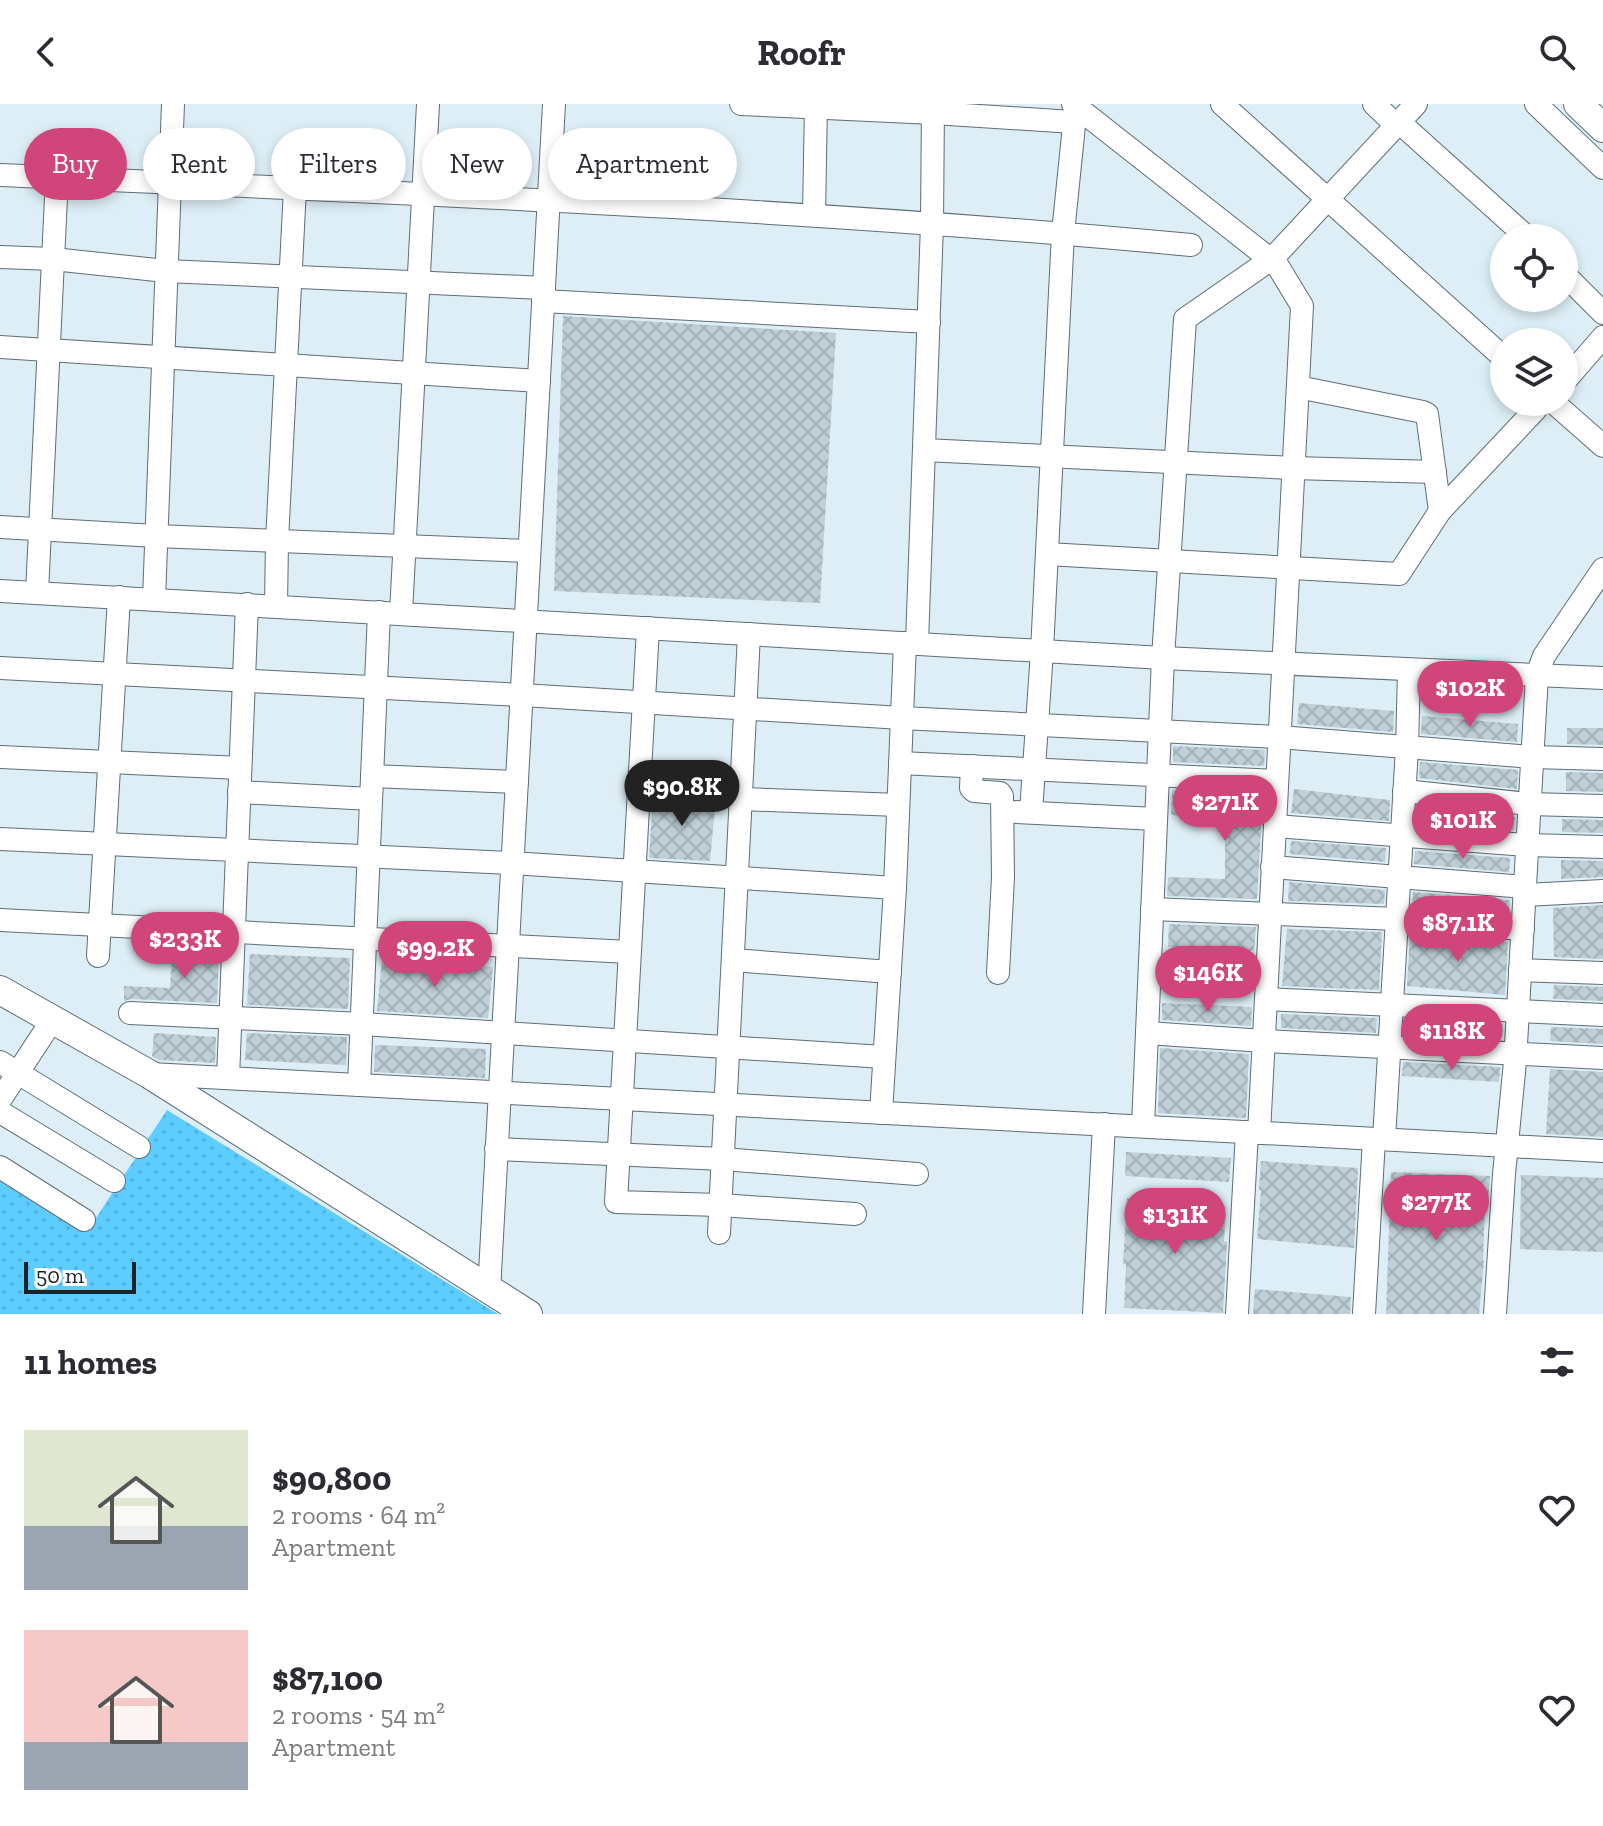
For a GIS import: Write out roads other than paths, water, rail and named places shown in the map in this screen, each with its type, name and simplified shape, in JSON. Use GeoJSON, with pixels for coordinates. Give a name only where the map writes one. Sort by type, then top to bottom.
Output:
{"type":"FeatureCollection","features":[{"type":"Feature","properties":{"kind":"main road"},"geometry":{"type":"LineString","coordinates":[[1578,104],[1603,128]]}},
{"type":"Feature","properties":{"kind":"main road"},"geometry":{"type":"LineString","coordinates":[[0,990],[149,1074],[528,1314]]}},
{"type":"Feature","properties":{"kind":"street"},"geometry":{"type":"LineString","coordinates":[[172,128],[173,104]]}},
{"type":"Feature","properties":{"kind":"street"},"geometry":{"type":"LineString","coordinates":[[427,128],[428,104]]}},
{"type":"Feature","properties":{"kind":"street"},"geometry":{"type":"LineString","coordinates":[[553,128],[554,104]]}},
{"type":"Feature","properties":{"kind":"street"},"geometry":{"type":"LineString","coordinates":[[741,104],[1074,111],[1272,259],[1302,306],[1264,1041],[1237,1314]]}},
{"type":"Feature","properties":{"kind":"street"},"geometry":{"type":"LineString","coordinates":[[1222,104],[1490,346]]}},
{"type":"Feature","properties":{"kind":"street"},"geometry":{"type":"LineString","coordinates":[[1374,104],[1512,224]]}},
{"type":"Feature","properties":{"kind":"street"},"geometry":{"type":"LineString","coordinates":[[1143,1126],[1168,561],[1185,319],[1272,259],[1416,104]]}},
{"type":"Feature","properties":{"kind":"street"},"geometry":{"type":"LineString","coordinates":[[1536,104],[1603,168]]}},
{"type":"Feature","properties":{"kind":"street"},"geometry":{"type":"LineString","coordinates":[[814,215],[816,106]]}},
{"type":"Feature","properties":{"kind":"street"},"geometry":{"type":"LineString","coordinates":[[881,1113],[902,718],[911,643],[924,450],[933,108]]}},
{"type":"Feature","properties":{"kind":"street"},"geometry":{"type":"LineString","coordinates":[[1031,812],[1063,233],[1074,111]]}},
{"type":"Feature","properties":{"kind":"street"},"geometry":{"type":"LineString","coordinates":[[0,175],[24,176]]}},
{"type":"Feature","properties":{"kind":"street"},"geometry":{"type":"LineString","coordinates":[[37,593],[56,200]]}},
{"type":"Feature","properties":{"kind":"street"},"geometry":{"type":"LineString","coordinates":[[154,599],[169,200]]}},
{"type":"Feature","properties":{"kind":"street"},"geometry":{"type":"LineString","coordinates":[[276,606],[294,200]]}},
{"type":"Feature","properties":{"kind":"street"},"geometry":{"type":"LineString","coordinates":[[359,1085],[376,688],[404,546],[423,200]]}},
{"type":"Feature","properties":{"kind":"street"},"geometry":{"type":"LineString","coordinates":[[489,1291],[549,200],[814,215],[1191,245]]}},
{"type":"Feature","properties":{"kind":"street"},"geometry":{"type":"LineString","coordinates":[[0,257],[53,259],[166,271],[418,282],[544,295],[929,322]]}},
{"type":"Feature","properties":{"kind":"street"},"geometry":{"type":"LineString","coordinates":[[1578,288],[1603,313]]}},
{"type":"Feature","properties":{"kind":"street"},"geometry":{"type":"LineString","coordinates":[[1578,366],[1603,337]]}},
{"type":"Feature","properties":{"kind":"street"},"geometry":{"type":"LineString","coordinates":[[0,347],[539,381]]}},
{"type":"Feature","properties":{"kind":"street"},"geometry":{"type":"LineString","coordinates":[[1298,387],[1427,414],[1440,511]]}},
{"type":"Feature","properties":{"kind":"street"},"geometry":{"type":"LineString","coordinates":[[1047,554],[1399,574],[1440,511],[1535,416]]}},
{"type":"Feature","properties":{"kind":"street"},"geometry":{"type":"LineString","coordinates":[[1560,416],[1603,446]]}},
{"type":"Feature","properties":{"kind":"street"},"geometry":{"type":"LineString","coordinates":[[924,450],[1435,472]]}},
{"type":"Feature","properties":{"kind":"street"},"geometry":{"type":"LineString","coordinates":[[0,527],[529,551]]}},
{"type":"Feature","properties":{"kind":"street"},"geometry":{"type":"LineString","coordinates":[[1495,1314],[1506,1146],[1516,1054],[1537,675],[1544,656],[1603,569]]}},
{"type":"Feature","properties":{"kind":"street"},"geometry":{"type":"LineString","coordinates":[[0,591],[1163,658],[1603,678]]}},
{"type":"Feature","properties":{"kind":"street"},"geometry":{"type":"LineString","coordinates":[[98,956],[119,597]]}},
{"type":"Feature","properties":{"kind":"street"},"geometry":{"type":"LineString","coordinates":[[228,1078],[247,604]]}},
{"type":"Feature","properties":{"kind":"street"},"geometry":{"type":"LineString","coordinates":[[648,628],[616,1202],[855,1214]]}},
{"type":"Feature","properties":{"kind":"street"},"geometry":{"type":"LineString","coordinates":[[719,1233],[749,634]]}},
{"type":"Feature","properties":{"kind":"street"},"geometry":{"type":"LineString","coordinates":[[0,668],[1279,737],[1532,757],[1603,759]]}},
{"type":"Feature","properties":{"kind":"street"},"geometry":{"type":"LineString","coordinates":[[1364,1314],[1389,1048],[1409,670]]}},
{"type":"Feature","properties":{"kind":"street"},"geometry":{"type":"LineString","coordinates":[[0,757],[240,768]]}},
{"type":"Feature","properties":{"kind":"street"},"geometry":{"type":"LineString","coordinates":[[900,763],[1277,781]]}},
{"type":"Feature","properties":{"kind":"street"},"geometry":{"type":"LineString","coordinates":[[972,766],[971,788],[974,791],[1000,793],[1002,796],[1003,877],[998,973]]}},
{"type":"Feature","properties":{"kind":"street"},"geometry":{"type":"LineString","coordinates":[[372,776],[517,782]]}},
{"type":"Feature","properties":{"kind":"street"},"geometry":{"type":"LineString","coordinates":[[1404,791],[1529,804],[1603,806]]}},
{"type":"Feature","properties":{"kind":"street"},"geometry":{"type":"LineString","coordinates":[[239,792],[371,799]]}},
{"type":"Feature","properties":{"kind":"street"},"geometry":{"type":"LineString","coordinates":[[741,799],[898,805]]}},
{"type":"Feature","properties":{"kind":"street"},"geometry":{"type":"LineString","coordinates":[[1003,811],[1156,819]]}},
{"type":"Feature","properties":{"kind":"street"},"geometry":{"type":"LineString","coordinates":[[1275,826],[1527,845],[1603,847]]}},
{"type":"Feature","properties":{"kind":"street"},"geometry":{"type":"LineString","coordinates":[[0,839],[512,863],[895,888]]}},
{"type":"Feature","properties":{"kind":"street"},"geometry":{"type":"LineString","coordinates":[[1272,867],[1525,891],[1603,891]]}},
{"type":"Feature","properties":{"kind":"street"},"geometry":{"type":"LineString","coordinates":[[1152,909],[1397,919],[1523,929]]}},
{"type":"Feature","properties":{"kind":"street"},"geometry":{"type":"LineString","coordinates":[[0,920],[629,952]]}},
{"type":"Feature","properties":{"kind":"street"},"geometry":{"type":"LineString","coordinates":[[733,960],[890,972]]}},
{"type":"Feature","properties":{"kind":"street"},"geometry":{"type":"LineString","coordinates":[[1520,970],[1603,973]]}},
{"type":"Feature","properties":{"kind":"street"},"geometry":{"type":"LineString","coordinates":[[1266,999],[1603,1015]]}},
{"type":"Feature","properties":{"kind":"street"},"geometry":{"type":"LineString","coordinates":[[130,1013],[503,1032],[884,1057]]}},
{"type":"Feature","properties":{"kind":"street"},"geometry":{"type":"LineString","coordinates":[[0,1100],[9,1067],[53,1019]]}},
{"type":"Feature","properties":{"kind":"street"},"geometry":{"type":"LineString","coordinates":[[1147,1033],[1603,1058]]}},
{"type":"Feature","properties":{"kind":"street"},"geometry":{"type":"LineString","coordinates":[[9,1067],[139,1147]]}},
{"type":"Feature","properties":{"kind":"street"},"geometry":{"type":"LineString","coordinates":[[149,1074],[1603,1151]]}},
{"type":"Feature","properties":{"kind":"street"},"geometry":{"type":"LineString","coordinates":[[0,1112],[114,1181]]}},
{"type":"Feature","properties":{"kind":"street"},"geometry":{"type":"LineString","coordinates":[[1094,1314],[1104,1124]]}},
{"type":"Feature","properties":{"kind":"street"},"geometry":{"type":"LineString","coordinates":[[496,1149],[723,1159],[917,1174]]}},
{"type":"Feature","properties":{"kind":"street"},"geometry":{"type":"LineString","coordinates":[[0,1167],[84,1220]]}}]}
